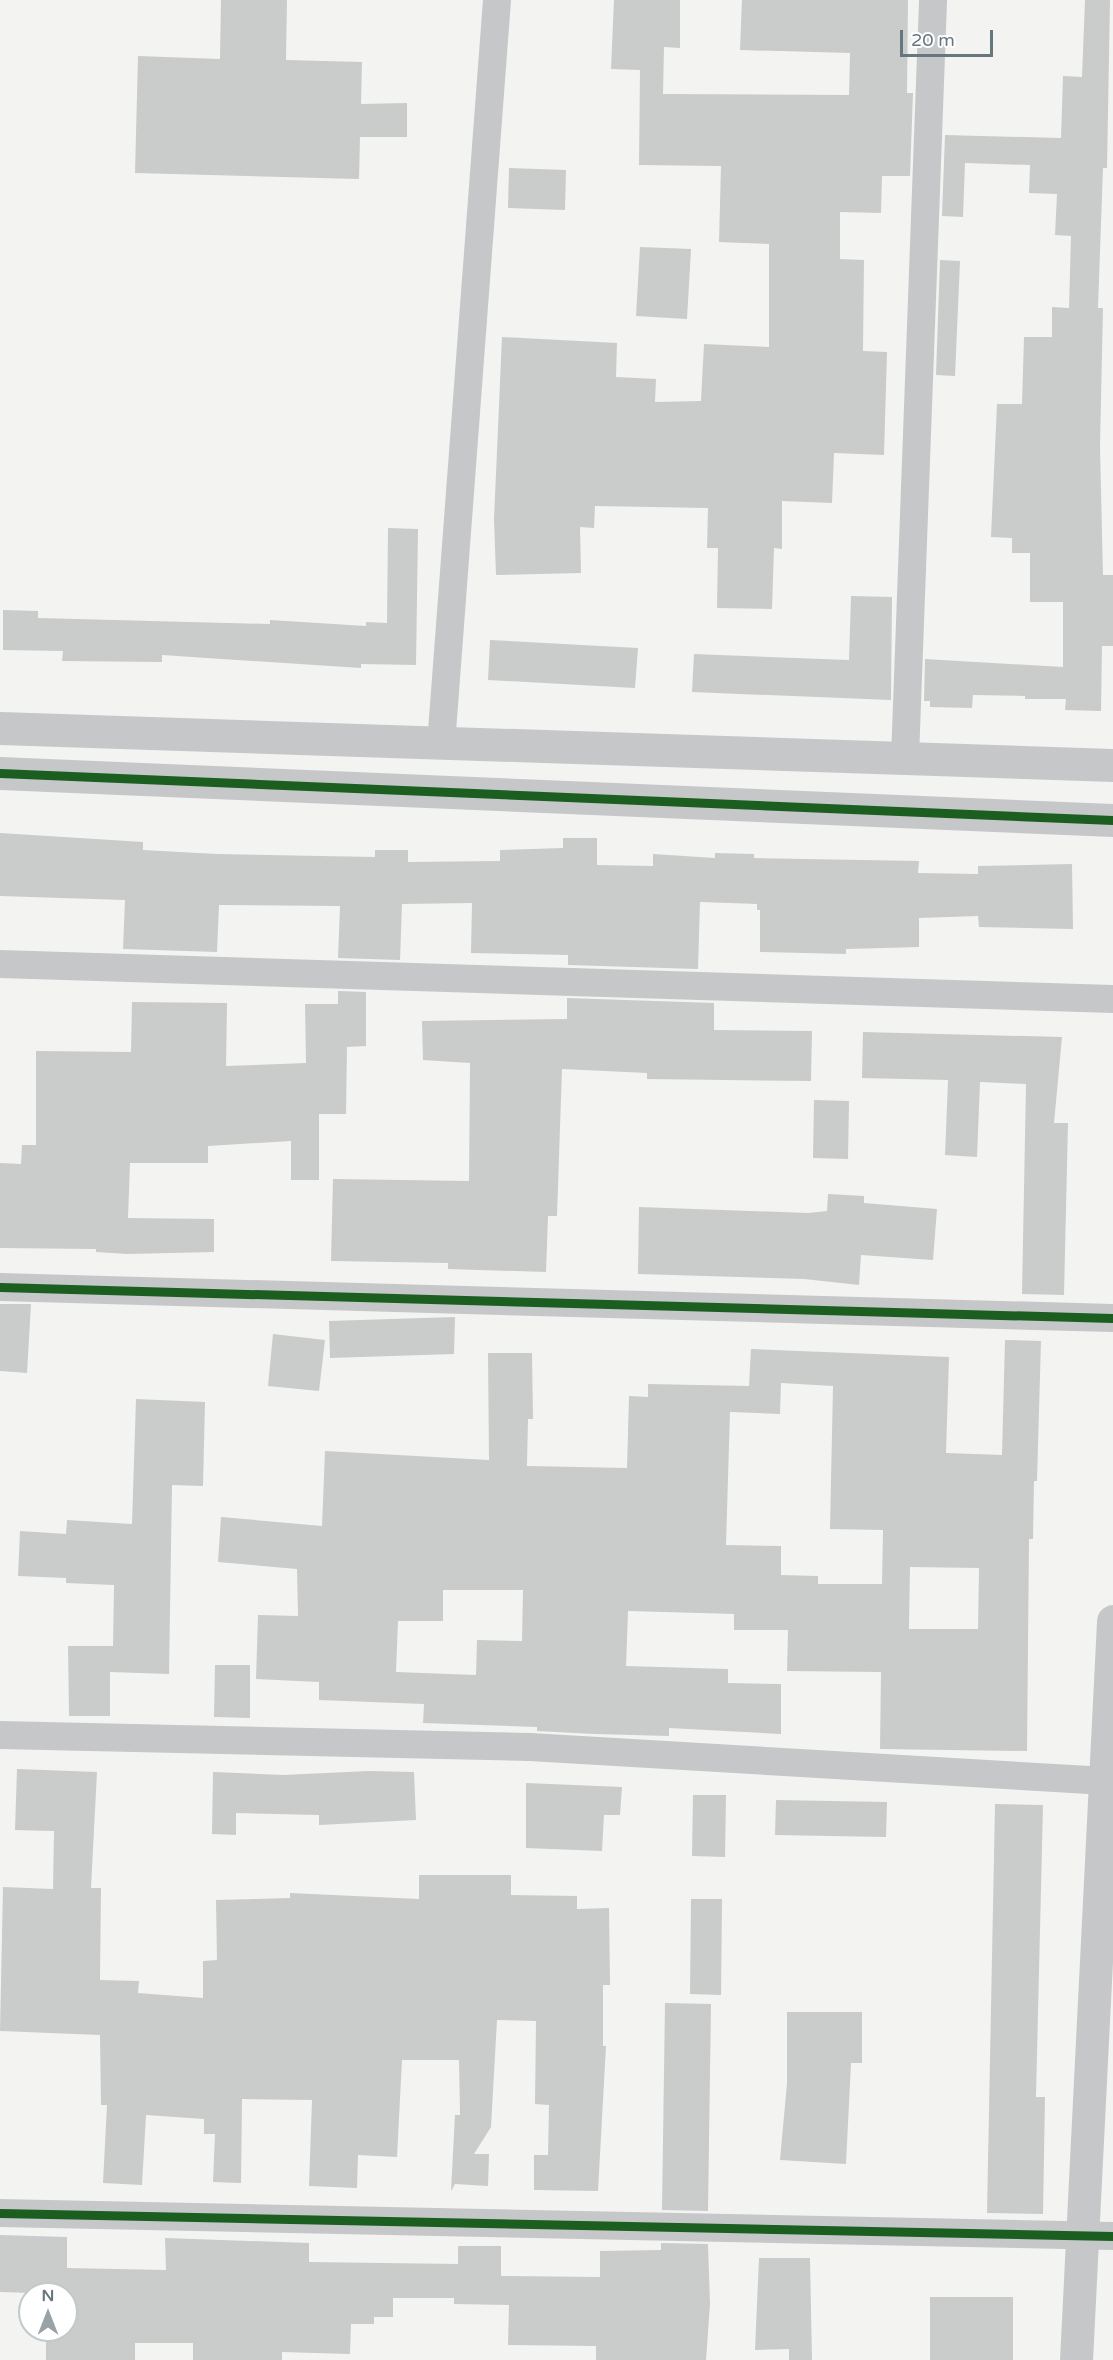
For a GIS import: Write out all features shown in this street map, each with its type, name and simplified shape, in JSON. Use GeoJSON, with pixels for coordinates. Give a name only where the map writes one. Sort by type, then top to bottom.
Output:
{"type":"FeatureCollection","features":[{"type":"Feature","properties":{"kind":"street"},"geometry":{"type":"LineString","coordinates":[[441,745],[497,0]]}},
{"type":"Feature","properties":{"kind":"street"},"geometry":{"type":"LineString","coordinates":[[905,759],[933,0]]}},
{"type":"Feature","properties":{"kind":"street"},"geometry":{"type":"LineString","coordinates":[[0,728],[441,745],[1113,765]]}},
{"type":"Feature","properties":{"kind":"street"},"geometry":{"type":"LineString","coordinates":[[0,773],[1113,820]]}},
{"type":"Feature","properties":{"kind":"street"},"geometry":{"type":"LineString","coordinates":[[0,964],[1113,999]]}},
{"type":"Feature","properties":{"kind":"street"},"geometry":{"type":"LineString","coordinates":[[0,1287],[1113,1318]]}},
{"type":"Feature","properties":{"kind":"street"},"geometry":{"type":"LineString","coordinates":[[1076,2360],[1080,2235],[1113,1621]]}},
{"type":"Feature","properties":{"kind":"street"},"geometry":{"type":"LineString","coordinates":[[0,1735],[530,1747],[1106,1782]]}},
{"type":"Feature","properties":{"kind":"street"},"geometry":{"type":"LineString","coordinates":[[0,2213],[1113,2236]]}},
{"type":"Feature","properties":{"kind":"building"},"geometry":{"type":"Polygon","coordinates":[[[221,0],[287,0],[286,60],[362,62],[361,104],[407,103],[407,137],[360,137],[359,179],[135,173],[138,56],[220,59],[221,0]]]}},
{"type":"Feature","properties":{"kind":"building"},"geometry":{"type":"Polygon","coordinates":[[[614,0],[680,0],[680,48],[664,47],[663,94],[849,95],[850,53],[740,50],[742,0],[908,0],[907,93],[913,93],[910,176],[882,176],[881,213],[840,212],[840,259],[864,260],[863,351],[887,352],[884,455],[834,453],[832,503],[782,501],[782,549],[774,548],[772,609],[717,608],[718,548],[707,548],[708,508],[595,506],[594,528],[580,527],[581,573],[496,575],[494,519],[502,337],[617,343],[616,377],[656,379],[655,402],[701,401],[704,344],[769,347],[769,244],[719,242],[721,166],[639,165],[640,70],[611,69],[614,0]]]}},
{"type":"Feature","properties":{"kind":"building"},"geometry":{"type":"Polygon","coordinates":[[[1085,0],[1110,0],[1107,168],[1103,168],[1098,308],[1103,308],[1100,446],[1103,575],[1113,575],[1113,646],[1102,646],[1101,711],[1065,710],[1066,699],[1025,699],[1025,696],[973,695],[972,708],[930,707],[930,701],[924,701],[925,659],[1063,667],[1063,602],[1030,602],[1030,553],[1012,553],[1012,538],[991,537],[997,404],[1022,404],[1024,337],[1052,337],[1052,307],[1069,308],[1071,236],[1055,235],[1057,194],[1029,193],[1030,165],[965,163],[963,217],[942,216],[945,135],[1061,138],[1063,76],[1082,77],[1085,0]]]}},
{"type":"Feature","properties":{"kind":"building"},"geometry":{"type":"Polygon","coordinates":[[[509,168],[566,170],[565,210],[508,208],[509,168]]]}},
{"type":"Feature","properties":{"kind":"building"},"geometry":{"type":"Polygon","coordinates":[[[640,247],[691,249],[687,319],[636,316],[640,247]]]}},
{"type":"Feature","properties":{"kind":"building"},"geometry":{"type":"Polygon","coordinates":[[[940,260],[960,261],[955,376],[936,375],[940,260]]]}},
{"type":"Feature","properties":{"kind":"building"},"geometry":{"type":"Polygon","coordinates":[[[388,528],[418,529],[416,665],[361,664],[361,668],[162,655],[162,662],[62,661],[63,651],[3,650],[3,610],[38,611],[38,618],[270,624],[270,620],[366,626],[366,622],[387,623],[388,528]]]}},
{"type":"Feature","properties":{"kind":"building"},"geometry":{"type":"Polygon","coordinates":[[[851,596],[892,597],[891,700],[692,692],[694,654],[849,660],[851,596]]]}},
{"type":"Feature","properties":{"kind":"building"},"geometry":{"type":"Polygon","coordinates":[[[490,640],[638,648],[635,688],[488,680],[490,640]]]}},
{"type":"Feature","properties":{"kind":"building"},"geometry":{"type":"Polygon","coordinates":[[[0,833],[143,842],[143,850],[217,854],[375,857],[375,850],[408,850],[408,862],[500,861],[500,850],[563,848],[563,838],[597,838],[597,865],[653,866],[653,854],[715,858],[715,853],[754,854],[754,858],[919,861],[918,873],[978,874],[978,866],[1072,864],[1073,929],[979,927],[978,916],[919,918],[919,947],[846,949],[846,954],[760,952],[760,910],[757,910],[757,904],[700,902],[698,969],[568,965],[568,955],[471,953],[472,903],[402,904],[400,960],[338,958],[340,906],[219,905],[217,952],[123,949],[125,900],[0,896],[0,833]]]}},
{"type":"Feature","properties":{"kind":"building"},"geometry":{"type":"Polygon","coordinates":[[[338,991],[366,992],[366,1046],[347,1047],[346,1114],[319,1114],[319,1180],[291,1180],[291,1141],[208,1146],[208,1163],[130,1163],[128,1218],[214,1219],[214,1252],[127,1254],[96,1252],[96,1249],[0,1248],[0,1163],[21,1164],[22,1145],[36,1145],[36,1051],[131,1052],[132,1002],[227,1003],[226,1066],[306,1063],[305,1004],[338,1004],[338,991]]]}},
{"type":"Feature","properties":{"kind":"building"},"geometry":{"type":"Polygon","coordinates":[[[567,998],[714,1003],[714,1030],[812,1031],[811,1081],[647,1079],[647,1073],[562,1069],[557,1216],[548,1216],[546,1272],[448,1269],[448,1263],[331,1261],[333,1179],[469,1181],[470,1063],[423,1060],[422,1021],[567,1019],[567,998]]]}},
{"type":"Feature","properties":{"kind":"building"},"geometry":{"type":"Polygon","coordinates":[[[863,1032],[1062,1037],[1054,1123],[1068,1123],[1064,1295],[1022,1294],[1026,1084],[980,1082],[977,1157],[945,1155],[948,1080],[862,1078],[863,1032]]]}},
{"type":"Feature","properties":{"kind":"building"},"geometry":{"type":"Polygon","coordinates":[[[814,1100],[849,1101],[848,1159],[813,1158],[814,1100]]]}},
{"type":"Feature","properties":{"kind":"building"},"geometry":{"type":"Polygon","coordinates":[[[828,1194],[864,1196],[864,1203],[937,1209],[933,1260],[861,1255],[859,1285],[804,1279],[638,1274],[639,1207],[808,1213],[827,1211],[828,1194]]]}},
{"type":"Feature","properties":{"kind":"building"},"geometry":{"type":"Polygon","coordinates":[[[0,1304],[31,1304],[27,1373],[0,1371],[0,1304]]]}},
{"type":"Feature","properties":{"kind":"building"},"geometry":{"type":"Polygon","coordinates":[[[455,1317],[454,1354],[330,1358],[329,1321],[455,1317]]]}},
{"type":"Feature","properties":{"kind":"building"},"geometry":{"type":"Polygon","coordinates":[[[273,1334],[325,1340],[319,1391],[268,1386],[273,1334]]]}},
{"type":"Feature","properties":{"kind":"building"},"geometry":{"type":"Polygon","coordinates":[[[1005,1340],[1041,1341],[1037,1481],[1034,1481],[1033,1539],[1029,1539],[1027,1751],[880,1749],[881,1672],[787,1671],[788,1630],[734,1630],[734,1614],[628,1611],[626,1666],[728,1669],[728,1683],[781,1684],[781,1734],[669,1728],[669,1736],[594,1734],[537,1731],[537,1727],[423,1723],[424,1704],[319,1700],[319,1682],[256,1679],[258,1615],[298,1616],[297,1569],[218,1562],[221,1517],[322,1526],[325,1451],[489,1460],[488,1353],[532,1353],[533,1419],[528,1419],[527,1466],[627,1468],[629,1396],[648,1397],[648,1384],[749,1386],[751,1349],[949,1357],[946,1453],[1002,1455],[1005,1340]],[[781,1383],[780,1414],[730,1412],[726,1545],[781,1546],[781,1575],[818,1576],[818,1584],[882,1584],[883,1530],[830,1529],[833,1386],[781,1383]],[[910,1567],[909,1629],[978,1629],[979,1568],[910,1567]],[[443,1590],[443,1621],[398,1621],[396,1672],[476,1675],[477,1640],[522,1641],[523,1590],[443,1590]]]}},
{"type":"Feature","properties":{"kind":"building"},"geometry":{"type":"Polygon","coordinates":[[[136,1399],[205,1402],[203,1486],[172,1485],[169,1674],[110,1672],[110,1716],[69,1716],[68,1646],[113,1646],[114,1585],[66,1583],[66,1578],[18,1576],[20,1531],[66,1534],[67,1520],[132,1524],[136,1399]]]}},
{"type":"Feature","properties":{"kind":"building"},"geometry":{"type":"Polygon","coordinates":[[[215,1665],[250,1665],[250,1718],[214,1717],[215,1665]]]}},
{"type":"Feature","properties":{"kind":"building"},"geometry":{"type":"Polygon","coordinates":[[[17,1769],[97,1772],[91,1888],[101,1888],[100,1980],[139,1981],[138,1993],[203,1998],[203,1961],[217,1960],[216,1900],[290,1898],[290,1893],[419,1899],[419,1875],[511,1875],[511,1895],[577,1896],[577,1909],[609,1908],[610,1985],[603,1985],[603,2046],[606,2046],[598,2191],[534,2190],[534,2155],[548,2155],[549,2105],[535,2104],[536,2021],[497,2020],[491,2127],[474,2154],[489,2154],[488,2186],[455,2184],[451,2191],[455,2115],[460,2115],[459,2060],[402,2060],[397,2157],[358,2155],[357,2188],[309,2186],[312,2100],[242,2099],[241,2183],[213,2182],[215,2134],[204,2134],[204,2119],[146,2115],[142,2185],[103,2183],[107,2105],[101,2105],[100,2035],[0,2031],[3,1887],[53,1889],[54,1831],[15,1830],[17,1769]]]}},
{"type":"Feature","properties":{"kind":"building"},"geometry":{"type":"Polygon","coordinates":[[[369,1771],[414,1772],[416,1820],[319,1825],[319,1815],[236,1813],[236,1835],[212,1834],[213,1772],[283,1775],[369,1771]]]}},
{"type":"Feature","properties":{"kind":"building"},"geometry":{"type":"Polygon","coordinates":[[[526,1783],[622,1787],[620,1815],[604,1815],[602,1851],[526,1848],[526,1783]]]}},
{"type":"Feature","properties":{"kind":"building"},"geometry":{"type":"Polygon","coordinates":[[[693,1795],[726,1795],[725,1857],[692,1856],[693,1795]]]}},
{"type":"Feature","properties":{"kind":"building"},"geometry":{"type":"Polygon","coordinates":[[[776,1800],[887,1802],[886,1837],[775,1835],[776,1800]]]}},
{"type":"Feature","properties":{"kind":"building"},"geometry":{"type":"Polygon","coordinates":[[[995,1804],[1043,1805],[1036,2097],[1045,2097],[1043,2214],[987,2213],[995,1804]]]}},
{"type":"Feature","properties":{"kind":"building"},"geometry":{"type":"Polygon","coordinates":[[[691,1899],[722,1899],[721,1995],[690,1994],[691,1899]]]}},
{"type":"Feature","properties":{"kind":"building"},"geometry":{"type":"Polygon","coordinates":[[[665,2003],[711,2004],[708,2211],[662,2210],[665,2003]]]}},
{"type":"Feature","properties":{"kind":"building"},"geometry":{"type":"Polygon","coordinates":[[[787,2012],[862,2012],[862,2063],[851,2063],[846,2164],[780,2160],[787,2083],[787,2012]]]}},
{"type":"Feature","properties":{"kind":"building"},"geometry":{"type":"Polygon","coordinates":[[[0,2235],[67,2237],[67,2268],[166,2270],[165,2238],[309,2243],[309,2262],[458,2264],[458,2246],[501,2246],[501,2276],[600,2277],[600,2251],[661,2250],[661,2243],[708,2244],[710,2304],[706,2360],[596,2360],[596,2346],[508,2345],[509,2305],[454,2304],[454,2298],[393,2298],[393,2317],[374,2317],[374,2324],[351,2324],[350,2354],[282,2352],[282,2360],[193,2360],[193,2343],[135,2343],[135,2360],[46,2360],[46,2342],[78,2342],[78,2282],[18,2282],[18,2293],[0,2292],[0,2235]]]}},
{"type":"Feature","properties":{"kind":"building"},"geometry":{"type":"Polygon","coordinates":[[[759,2258],[810,2258],[812,2360],[789,2360],[789,2349],[755,2350],[759,2258]]]}},
{"type":"Feature","properties":{"kind":"building"},"geometry":{"type":"Polygon","coordinates":[[[930,2297],[1013,2297],[1013,2360],[930,2360],[930,2297]]]}},
{"type":"Feature","properties":{"kind":"cycle path"},"geometry":{"type":"LineString","coordinates":[[0,773],[1113,820]]}},
{"type":"Feature","properties":{"kind":"cycle path"},"geometry":{"type":"LineString","coordinates":[[0,1287],[1113,1318]]}},
{"type":"Feature","properties":{"kind":"cycle path"},"geometry":{"type":"LineString","coordinates":[[0,2213],[1113,2236]]}}]}
